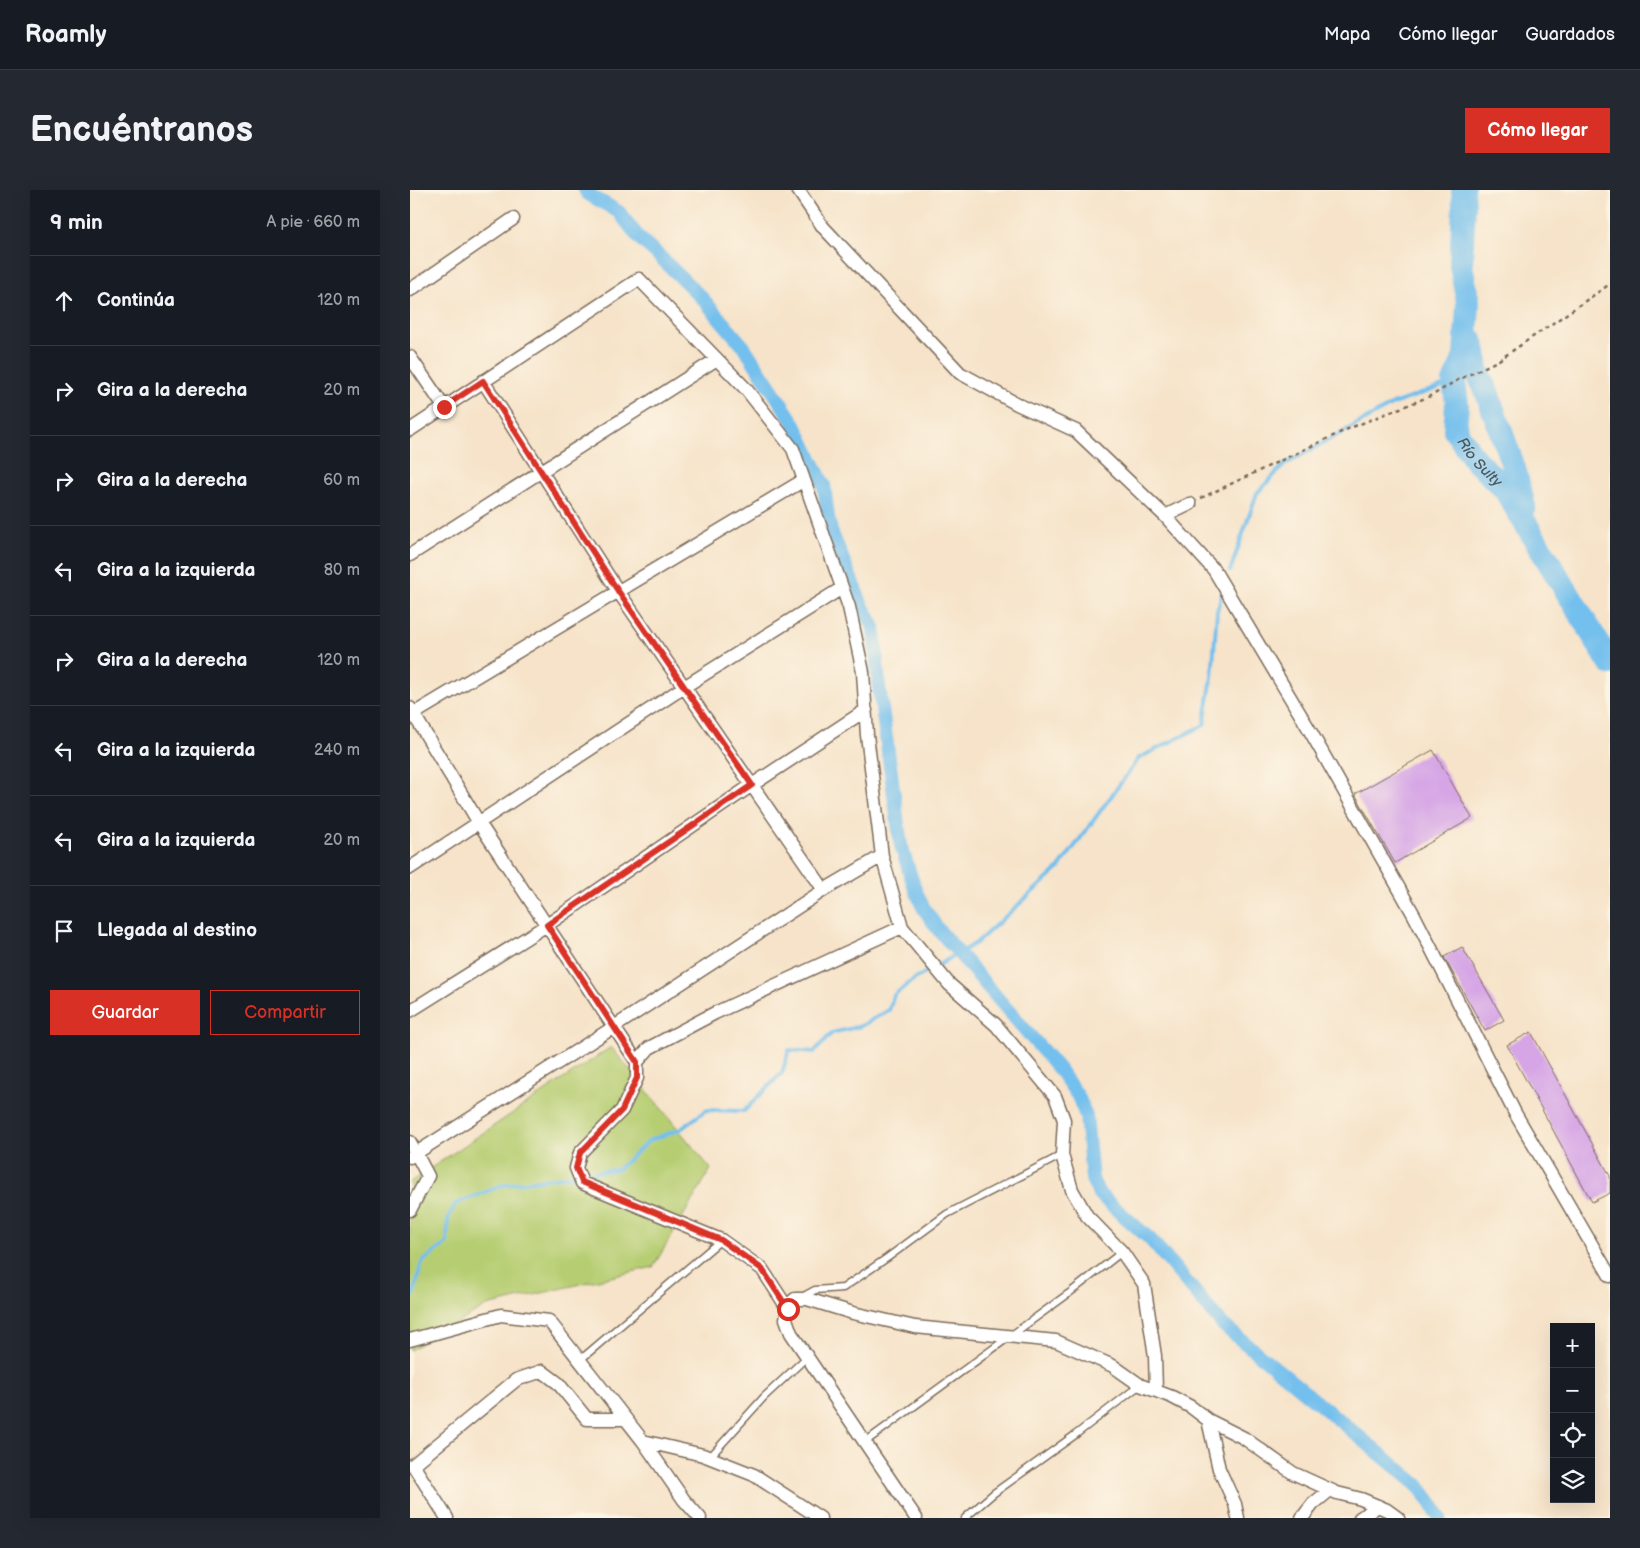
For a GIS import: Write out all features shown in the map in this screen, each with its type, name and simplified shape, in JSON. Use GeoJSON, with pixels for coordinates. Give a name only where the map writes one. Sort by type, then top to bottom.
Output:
{"type":"FeatureCollection","features":[{"type":"Feature","properties":{"kind":"street"},"geometry":{"type":"LineString","coordinates":[[798,190],[824,227],[960,373],[1016,404],[1076,431],[1165,516],[1214,570],[1309,729],[1414,916],[1515,1113],[1610,1276]]}},
{"type":"Feature","properties":{"kind":"street"},"geometry":{"type":"LineString","coordinates":[[410,290],[513,219]]}},
{"type":"Feature","properties":{"kind":"street"},"geometry":{"type":"LineString","coordinates":[[410,430],[639,279],[746,389],[794,449],[848,607],[863,672],[867,735],[882,856],[902,927],[949,984],[996,1025],[1055,1096],[1064,1120],[1062,1155],[1072,1190],[1088,1216],[1122,1252],[1144,1284],[1155,1356],[1156,1391]]}},
{"type":"Feature","properties":{"kind":"street"},"geometry":{"type":"LineString","coordinates":[[410,357],[444,407]]}},
{"type":"Feature","properties":{"kind":"street"},"geometry":{"type":"LineString","coordinates":[[410,556],[717,360]]}},
{"type":"Feature","properties":{"kind":"street"},"geometry":{"type":"LineString","coordinates":[[483,381],[618,591],[824,890]]}},
{"type":"Feature","properties":{"kind":"street"},"geometry":{"type":"LineString","coordinates":[[788,1309],[762,1269],[721,1240],[582,1182],[576,1168],[580,1153],[622,1110],[637,1078],[637,1062],[479,823],[411,712],[804,480]]}},
{"type":"Feature","properties":{"kind":"street"},"geometry":{"type":"LineString","coordinates":[[1165,516],[1190,504]]}},
{"type":"Feature","properties":{"kind":"street"},"geometry":{"type":"LineString","coordinates":[[410,868],[684,687],[842,588]]}},
{"type":"Feature","properties":{"kind":"street"},"geometry":{"type":"LineString","coordinates":[[410,1010],[547,925],[752,785],[866,710]]}},
{"type":"Feature","properties":{"kind":"street"},"geometry":{"type":"LineString","coordinates":[[410,1210],[428,1176],[412,1150],[614,1027],[824,890],[882,856]]}},
{"type":"Feature","properties":{"kind":"street"},"geometry":{"type":"LineString","coordinates":[[637,1062],[649,1048],[715,1013],[902,927]]}},
{"type":"Feature","properties":{"kind":"street"},"geometry":{"type":"LineString","coordinates":[[916,1518],[791,1333],[786,1319],[788,1304],[798,1299],[807,1299],[915,1328],[1056,1341],[1113,1366],[1140,1385],[1191,1406],[1208,1420],[1244,1438],[1293,1473],[1330,1490],[1361,1498],[1398,1518]]}},
{"type":"Feature","properties":{"kind":"street"},"geometry":{"type":"LineString","coordinates":[[410,1340],[501,1315],[549,1320],[643,1441],[684,1500],[700,1518]]}},
{"type":"Feature","properties":{"kind":"street"},"geometry":{"type":"LineString","coordinates":[[447,1518],[411,1466],[516,1380],[542,1372],[558,1383],[587,1419],[626,1419]]}},
{"type":"Feature","properties":{"kind":"street"},"geometry":{"type":"LineString","coordinates":[[1208,1420],[1219,1470],[1235,1504],[1238,1518]]}},
{"type":"Feature","properties":{"kind":"street"},"geometry":{"type":"LineString","coordinates":[[643,1441],[710,1457],[754,1475],[820,1518]]}},
{"type":"Feature","properties":{"kind":"street"},"geometry":{"type":"LineString","coordinates":[[1302,1518],[1313,1504],[1330,1490]]}},
{"type":"Feature","properties":{"kind":"street"},"geometry":{"type":"LineString","coordinates":[[1360,1518],[1378,1506]]}},
{"type":"Feature","properties":{"kind":"lane"},"geometry":{"type":"LineString","coordinates":[[798,1299],[815,1290],[843,1288],[947,1214],[1062,1155]]}},
{"type":"Feature","properties":{"kind":"lane"},"geometry":{"type":"LineString","coordinates":[[580,1360],[721,1240]]}},
{"type":"Feature","properties":{"kind":"lane"},"geometry":{"type":"LineString","coordinates":[[865,1442],[1068,1294],[1122,1252]]}},
{"type":"Feature","properties":{"kind":"lane"},"geometry":{"type":"LineString","coordinates":[[710,1457],[764,1397],[807,1357]]}},
{"type":"Feature","properties":{"kind":"lane"},"geometry":{"type":"LineString","coordinates":[[965,1518],[994,1493],[1075,1435],[1140,1385]]}},
{"type":"Feature","properties":{"kind":"path"},"geometry":{"type":"LineString","coordinates":[[1190,504],[1350,428],[1433,396],[1454,382],[1499,360],[1610,284]]}},
{"type":"Feature","properties":{"kind":"green space"},"geometry":{"type":"Polygon","coordinates":[[[611,1047],[711,1169],[653,1267],[487,1306],[410,1350],[410,1182],[611,1047]]]}},
{"type":"Feature","properties":{"kind":"building"},"geometry":{"type":"Polygon","coordinates":[[[1433,750],[1472,818],[1395,863],[1355,794],[1433,750]]]}},
{"type":"Feature","properties":{"kind":"building"},"geometry":{"type":"Polygon","coordinates":[[[1462,947],[1504,1020],[1485,1031],[1444,957],[1462,947]]]}},
{"type":"Feature","properties":{"kind":"building"},"geometry":{"type":"Polygon","coordinates":[[[1531,1032],[1610,1176],[1610,1193],[1592,1202],[1507,1045],[1531,1032]]]}},
{"type":"Feature","properties":{"kind":"waterway"},"geometry":{"type":"LineString","coordinates":[[585,190],[588,194],[619,212],[639,238],[703,299],[744,347],[794,423],[824,485],[831,531],[861,603],[874,627],[879,686],[901,846],[915,889],[923,907],[937,928],[1058,1068],[1078,1096],[1086,1116],[1092,1179],[1099,1194],[1150,1239],[1223,1325],[1418,1485],[1440,1518]]}},
{"type":"Feature","properties":{"kind":"waterway","name":"Río Sulty"},"geometry":{"type":"LineString","coordinates":[[1463,190],[1461,265],[1468,302],[1465,357],[1454,382],[1457,404],[1455,430],[1475,460],[1504,488],[1610,663]]}},
{"type":"Feature","properties":{"kind":"waterway","name":"Río Sulty"},"geometry":{"type":"LineString","coordinates":[[1471,340],[1475,352],[1477,372],[1486,390],[1514,468],[1524,507]]}},
{"type":"Feature","properties":{"kind":"waterway"},"geometry":{"type":"LineString","coordinates":[[1230,571],[1257,493],[1284,465],[1393,404],[1454,382]]}},
{"type":"Feature","properties":{"kind":"waterway"},"geometry":{"type":"LineString","coordinates":[[410,1297],[413,1296],[422,1262],[447,1243],[448,1219],[455,1204],[503,1185],[618,1169],[650,1140],[681,1129],[706,1110],[744,1111],[782,1073],[789,1050],[814,1052],[832,1033],[861,1026],[889,1010],[894,995],[913,980],[976,943],[1058,869],[1139,758],[1204,725],[1212,677],[1217,611],[1223,591]]}},
{"type":"Feature","properties":{"kind":"route"},"geometry":{"type":"LineString","coordinates":[[444,407],[483,381],[618,591],[752,785],[547,925],[637,1062],[637,1078],[622,1110],[580,1153],[576,1168],[582,1182],[721,1240],[762,1269],[788,1309]]}}]}
